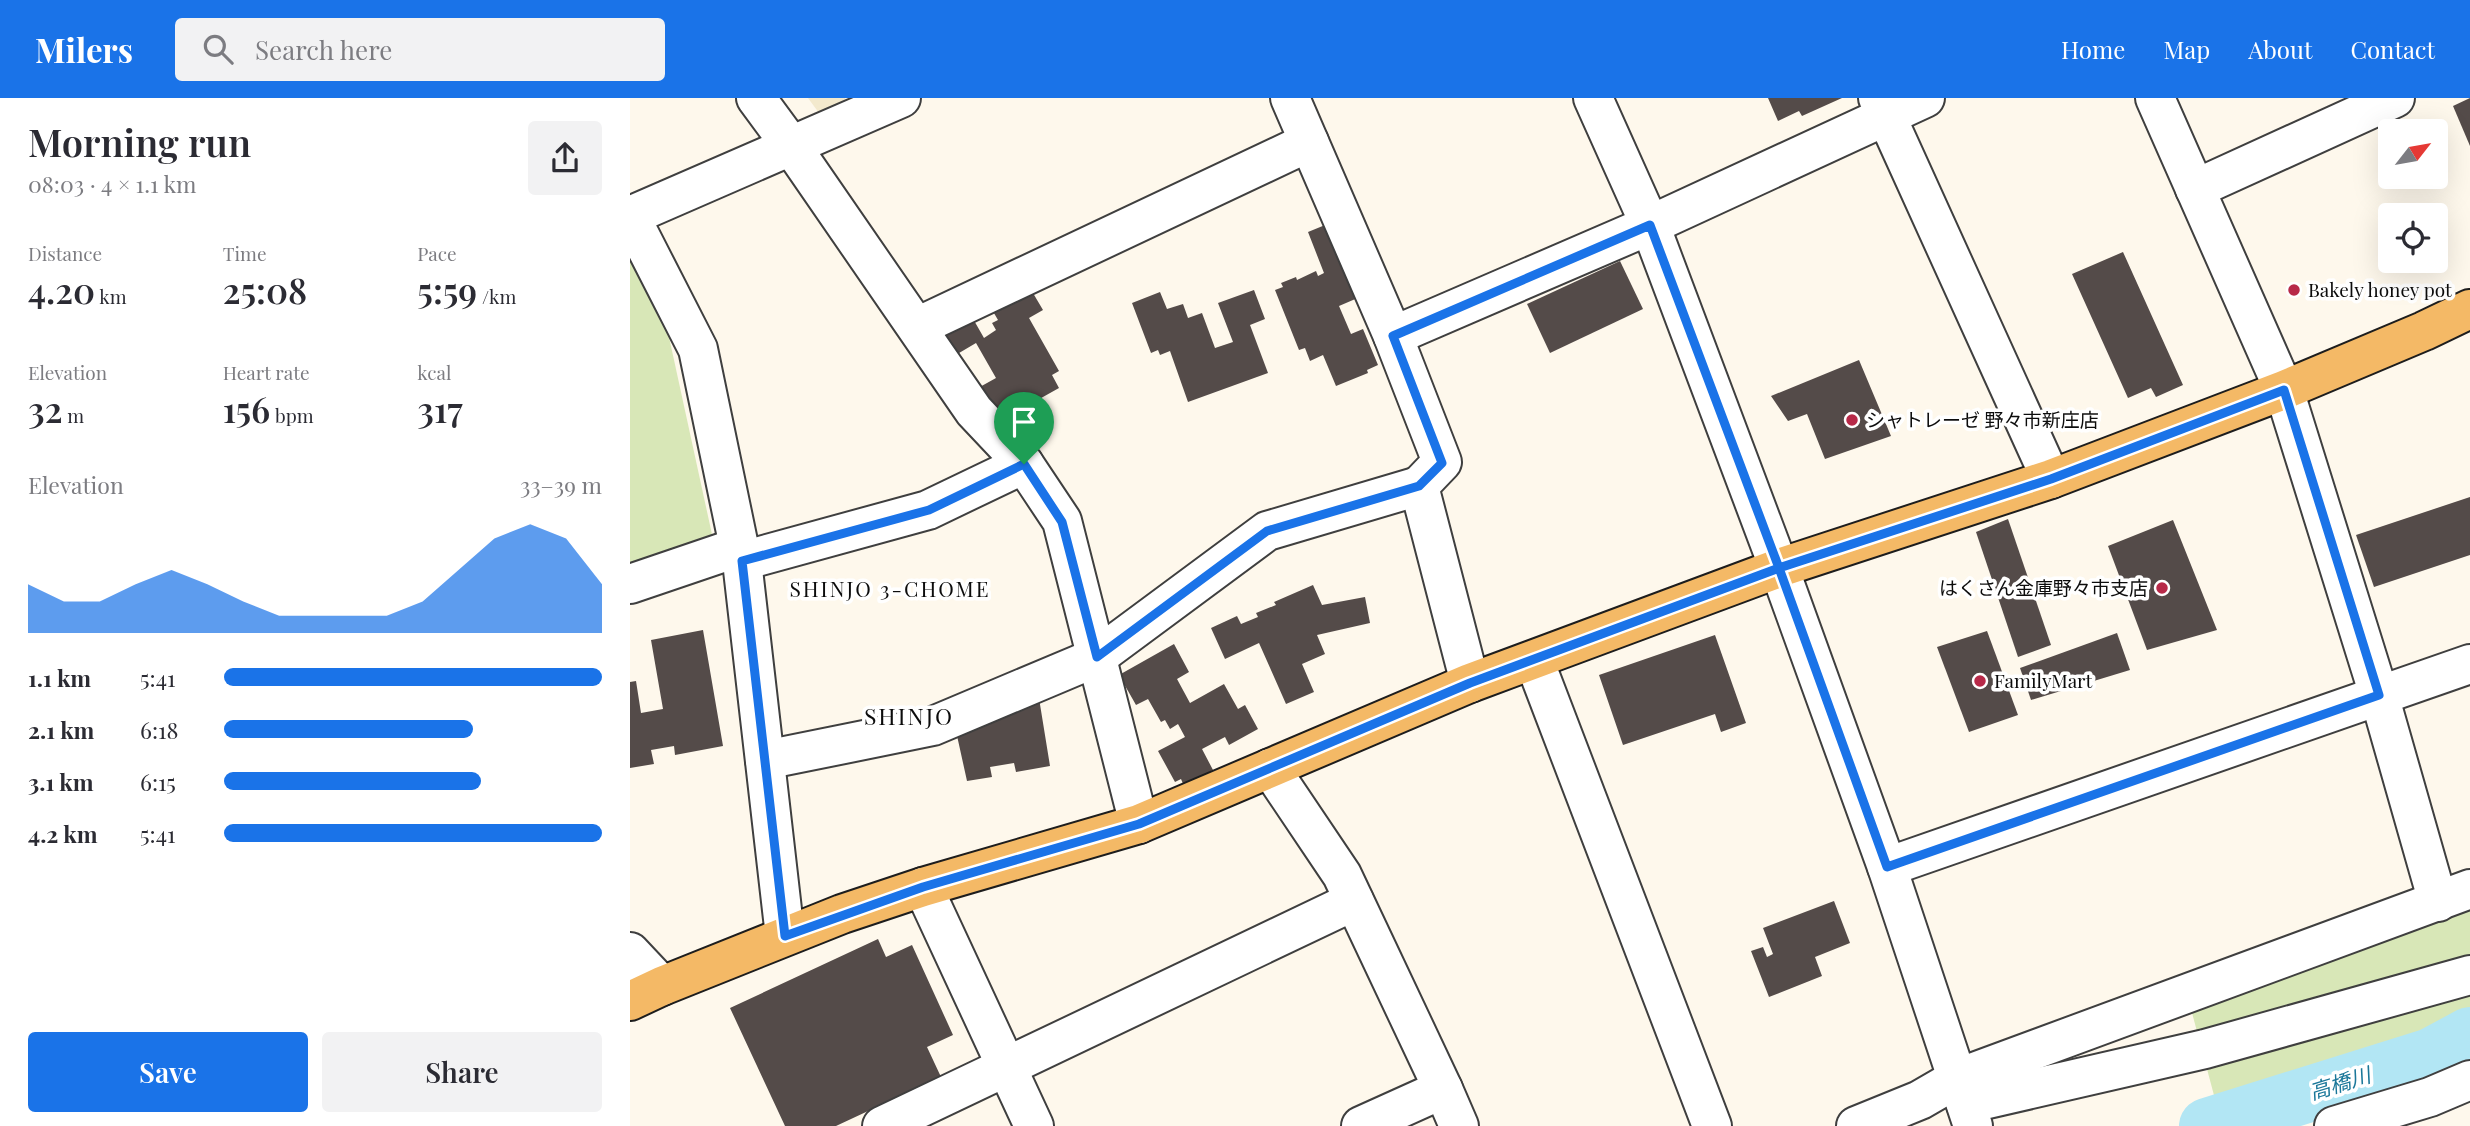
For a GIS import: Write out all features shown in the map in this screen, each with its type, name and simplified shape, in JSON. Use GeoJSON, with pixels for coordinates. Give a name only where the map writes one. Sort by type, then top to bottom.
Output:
{"type":"FeatureCollection","features":[{"type":"Feature","properties":{"kind":"main road"},"geometry":{"type":"LineString","coordinates":[[646,994],[785,936],[923,887],[1139,824],[1470,683],[1779,568],[2051,479],[2284,390],[2470,309]]}},
{"type":"Feature","properties":{"kind":"street"},"geometry":{"type":"LineString","coordinates":[[756,98],[974,411],[1024,464],[1062,522],[1139,824]]}},
{"type":"Feature","properties":{"kind":"street"},"geometry":{"type":"LineString","coordinates":[[785,936],[740,554],[698,349],[630,216],[901,98]]}},
{"type":"Feature","properties":{"kind":"street"},"geometry":{"type":"LineString","coordinates":[[765,760],[933,726],[1097,657],[1267,531],[1419,486],[1442,463],[1393,336],[1290,98]]}},
{"type":"Feature","properties":{"kind":"street"},"geometry":{"type":"LineString","coordinates":[[1593,98],[1650,225],[1779,568],[1972,1102]]}},
{"type":"Feature","properties":{"kind":"street"},"geometry":{"type":"LineString","coordinates":[[1393,336],[1650,225],[1882,107],[1925,98]]}},
{"type":"Feature","properties":{"kind":"street"},"geometry":{"type":"LineString","coordinates":[[1972,1102],[2454,895],[2379,695],[2284,390],[2155,98]]}},
{"type":"Feature","properties":{"kind":"street"},"geometry":{"type":"LineString","coordinates":[[2195,189],[2395,98]]}},
{"type":"Feature","properties":{"kind":"street"},"geometry":{"type":"LineString","coordinates":[[1882,107],[2051,479]]}},
{"type":"Feature","properties":{"kind":"street"},"geometry":{"type":"LineString","coordinates":[[917,327],[1309,142]]}},
{"type":"Feature","properties":{"kind":"street"},"geometry":{"type":"LineString","coordinates":[[630,584],[740,554],[929,510],[1024,464]]}},
{"type":"Feature","properties":{"kind":"street"},"geometry":{"type":"LineString","coordinates":[[1419,486],[1470,683]]}},
{"type":"Feature","properties":{"kind":"street"},"geometry":{"type":"LineString","coordinates":[[1534,660],[1712,1126]]}},
{"type":"Feature","properties":{"kind":"street"},"geometry":{"type":"LineString","coordinates":[[1887,867],[2470,664]]}},
{"type":"Feature","properties":{"kind":"street"},"geometry":{"type":"LineString","coordinates":[[1270,768],[1342,875],[1460,1126]]}},
{"type":"Feature","properties":{"kind":"street"},"geometry":{"type":"LineString","coordinates":[[923,887],[1034,1126]]}},
{"type":"Feature","properties":{"kind":"street"},"geometry":{"type":"LineString","coordinates":[[882,1126],[1354,901]]}},
{"type":"Feature","properties":{"kind":"street"},"geometry":{"type":"LineString","coordinates":[[630,951],[646,994]]}},
{"type":"Feature","properties":{"kind":"street"},"geometry":{"type":"LineString","coordinates":[[1857,1126],[1920,1101],[1972,1102],[2205,1049],[2470,975]]}},
{"type":"Feature","properties":{"kind":"street"},"geometry":{"type":"LineString","coordinates":[[2334,1126],[2435,1112],[2470,1080]]}},
{"type":"Feature","properties":{"kind":"street"},"geometry":{"type":"LineString","coordinates":[[1361,1126],[1443,1089]]}},
{"type":"Feature","properties":{"kind":"shaded area"},"geometry":{"type":"Polygon","coordinates":[[[808,98],[845,98],[845,99],[822,117],[808,98]]]}},
{"type":"Feature","properties":{"kind":"green space"},"geometry":{"type":"Polygon","coordinates":[[[630,258],[669,337],[713,539],[630,568],[630,258]]]}},
{"type":"Feature","properties":{"kind":"green space"},"geometry":{"type":"Polygon","coordinates":[[[2470,908],[2470,1011],[2413,1044],[2215,1099],[2191,1009],[2470,908]]]}},
{"type":"Feature","properties":{"kind":"building"},"geometry":{"type":"Polygon","coordinates":[[[1768,98],[1842,98],[1802,116],[1799,111],[1778,121],[1768,98]]]}},
{"type":"Feature","properties":{"kind":"building"},"geometry":{"type":"Polygon","coordinates":[[[2470,98],[2470,146],[2453,106],[2470,98]]]}},
{"type":"Feature","properties":{"kind":"building"},"geometry":{"type":"Polygon","coordinates":[[[1330,223],[1360,297],[1339,306],[1351,334],[1363,329],[1378,365],[1367,370],[1368,373],[1336,386],[1323,355],[1310,361],[1305,348],[1299,350],[1275,290],[1283,287],[1281,283],[1296,277],[1297,280],[1316,271],[1318,276],[1324,273],[1308,232],[1330,223]]]}},
{"type":"Feature","properties":{"kind":"building"},"geometry":{"type":"Polygon","coordinates":[[[2123,252],[2183,385],[2156,397],[2151,388],[2128,398],[2072,274],[2123,252]]]}},
{"type":"Feature","properties":{"kind":"building"},"geometry":{"type":"Polygon","coordinates":[[[1620,261],[1643,309],[1550,353],[1527,304],[1620,261]]]}},
{"type":"Feature","properties":{"kind":"building"},"geometry":{"type":"Polygon","coordinates":[[[1030,288],[1043,310],[1029,318],[1059,371],[1052,375],[1059,388],[1034,402],[1031,397],[1025,401],[1027,404],[998,422],[978,388],[996,378],[976,343],[954,356],[941,335],[972,317],[984,338],[996,330],[992,323],[998,320],[991,308],[1030,288]]]}},
{"type":"Feature","properties":{"kind":"building"},"geometry":{"type":"Polygon","coordinates":[[[1254,290],[1265,319],[1250,325],[1268,373],[1188,402],[1170,351],[1160,355],[1158,350],[1151,353],[1132,303],[1160,292],[1167,309],[1183,304],[1188,318],[1202,313],[1215,348],[1233,342],[1218,303],[1254,290]]]}},
{"type":"Feature","properties":{"kind":"building"},"geometry":{"type":"Polygon","coordinates":[[[1859,360],[1891,436],[1825,459],[1807,414],[1788,421],[1771,396],[1859,360]]]}},
{"type":"Feature","properties":{"kind":"building"},"geometry":{"type":"Polygon","coordinates":[[[2470,497],[2470,555],[2374,587],[2356,535],[2470,497]]]}},
{"type":"Feature","properties":{"kind":"building"},"geometry":{"type":"Polygon","coordinates":[[[2008,519],[2051,645],[2018,657],[1976,532],[2008,519]]]}},
{"type":"Feature","properties":{"kind":"building","name":"はくさん金庫野々市支店"},"geometry":{"type":"Polygon","coordinates":[[[2173,520],[2217,630],[2147,650],[2108,546],[2173,520]]]}},
{"type":"Feature","properties":{"kind":"building"},"geometry":{"type":"Polygon","coordinates":[[[1313,585],[1322,605],[1365,597],[1370,623],[1317,635],[1325,654],[1302,664],[1314,692],[1286,704],[1259,643],[1225,659],[1211,628],[1237,616],[1241,624],[1258,617],[1256,613],[1276,605],[1274,602],[1313,585]]]}},
{"type":"Feature","properties":{"kind":"building"},"geometry":{"type":"Polygon","coordinates":[[[703,630],[723,746],[675,755],[674,746],[651,750],[654,764],[630,768],[630,682],[636,681],[641,713],[663,709],[651,640],[703,630]]]}},
{"type":"Feature","properties":{"kind":"building"},"geometry":{"type":"Polygon","coordinates":[[[1987,631],[2018,715],[1969,732],[1937,647],[1987,631]]]}},
{"type":"Feature","properties":{"kind":"building"},"geometry":{"type":"Polygon","coordinates":[[[2117,633],[2130,670],[2031,700],[2020,668],[2117,633]]]}},
{"type":"Feature","properties":{"kind":"building"},"geometry":{"type":"Polygon","coordinates":[[[1715,635],[1746,723],[1721,732],[1715,714],[1623,745],[1599,675],[1715,635]]]}},
{"type":"Feature","properties":{"kind":"building"},"geometry":{"type":"Polygon","coordinates":[[[1174,644],[1189,672],[1177,679],[1190,703],[1224,684],[1238,709],[1245,705],[1258,729],[1229,745],[1225,737],[1202,749],[1213,770],[1184,786],[1181,779],[1175,782],[1158,751],[1185,737],[1178,724],[1170,729],[1165,720],[1161,722],[1148,699],[1136,705],[1119,675],[1174,644]]]}},
{"type":"Feature","properties":{"kind":"building"},"geometry":{"type":"Polygon","coordinates":[[[1038,692],[1050,766],[1016,772],[1014,763],[990,767],[992,777],[967,781],[954,722],[1038,692]]]}},
{"type":"Feature","properties":{"kind":"building"},"geometry":{"type":"Polygon","coordinates":[[[1834,901],[1850,943],[1815,957],[1822,976],[1769,997],[1751,951],[1763,947],[1767,957],[1773,954],[1763,928],[1834,901]]]}},
{"type":"Feature","properties":{"kind":"building"},"geometry":{"type":"Polygon","coordinates":[[[878,939],[886,957],[912,945],[953,1035],[927,1047],[941,1077],[836,1126],[785,1126],[730,1008],[878,939]]]}},
{"type":"Feature","properties":{"kind":"waterway","name":"高橋川"},"geometry":{"type":"LineString","coordinates":[[2207,1126],[2431,1056],[2470,1035]]}},
{"type":"Feature","properties":{"kind":"place","name":"Bakely honey pot"},"geometry":{"type":"Point","coordinates":[2294,290]}},
{"type":"Feature","properties":{"kind":"place","name":"シャトレーゼ 野々市新庄店"},"geometry":{"type":"Point","coordinates":[1852,420]}},
{"type":"Feature","properties":{"kind":"place","name":"はくさん金庫野々市支店"},"geometry":{"type":"Point","coordinates":[2162,588]}},
{"type":"Feature","properties":{"kind":"place","name":"FamilyMart"},"geometry":{"type":"Point","coordinates":[1980,681]}},
{"type":"Feature","properties":{"kind":"district","name":"SHINJO 3-CHOME"},"geometry":{"type":"Point","coordinates":[890,590]}},
{"type":"Feature","properties":{"kind":"district","name":"SHINJO"},"geometry":{"type":"Point","coordinates":[909,717]}},
{"type":"Feature","properties":{"kind":"route"},"geometry":{"type":"LineString","coordinates":[[1024,464],[929,510],[742,561],[785,936],[923,887],[1139,824],[1470,683],[1779,568],[1887,867],[2379,695],[2284,390],[2051,479],[1779,568],[1650,225],[1393,336],[1442,463],[1419,486],[1267,531],[1097,657],[1062,522],[1024,464]]}}]}
